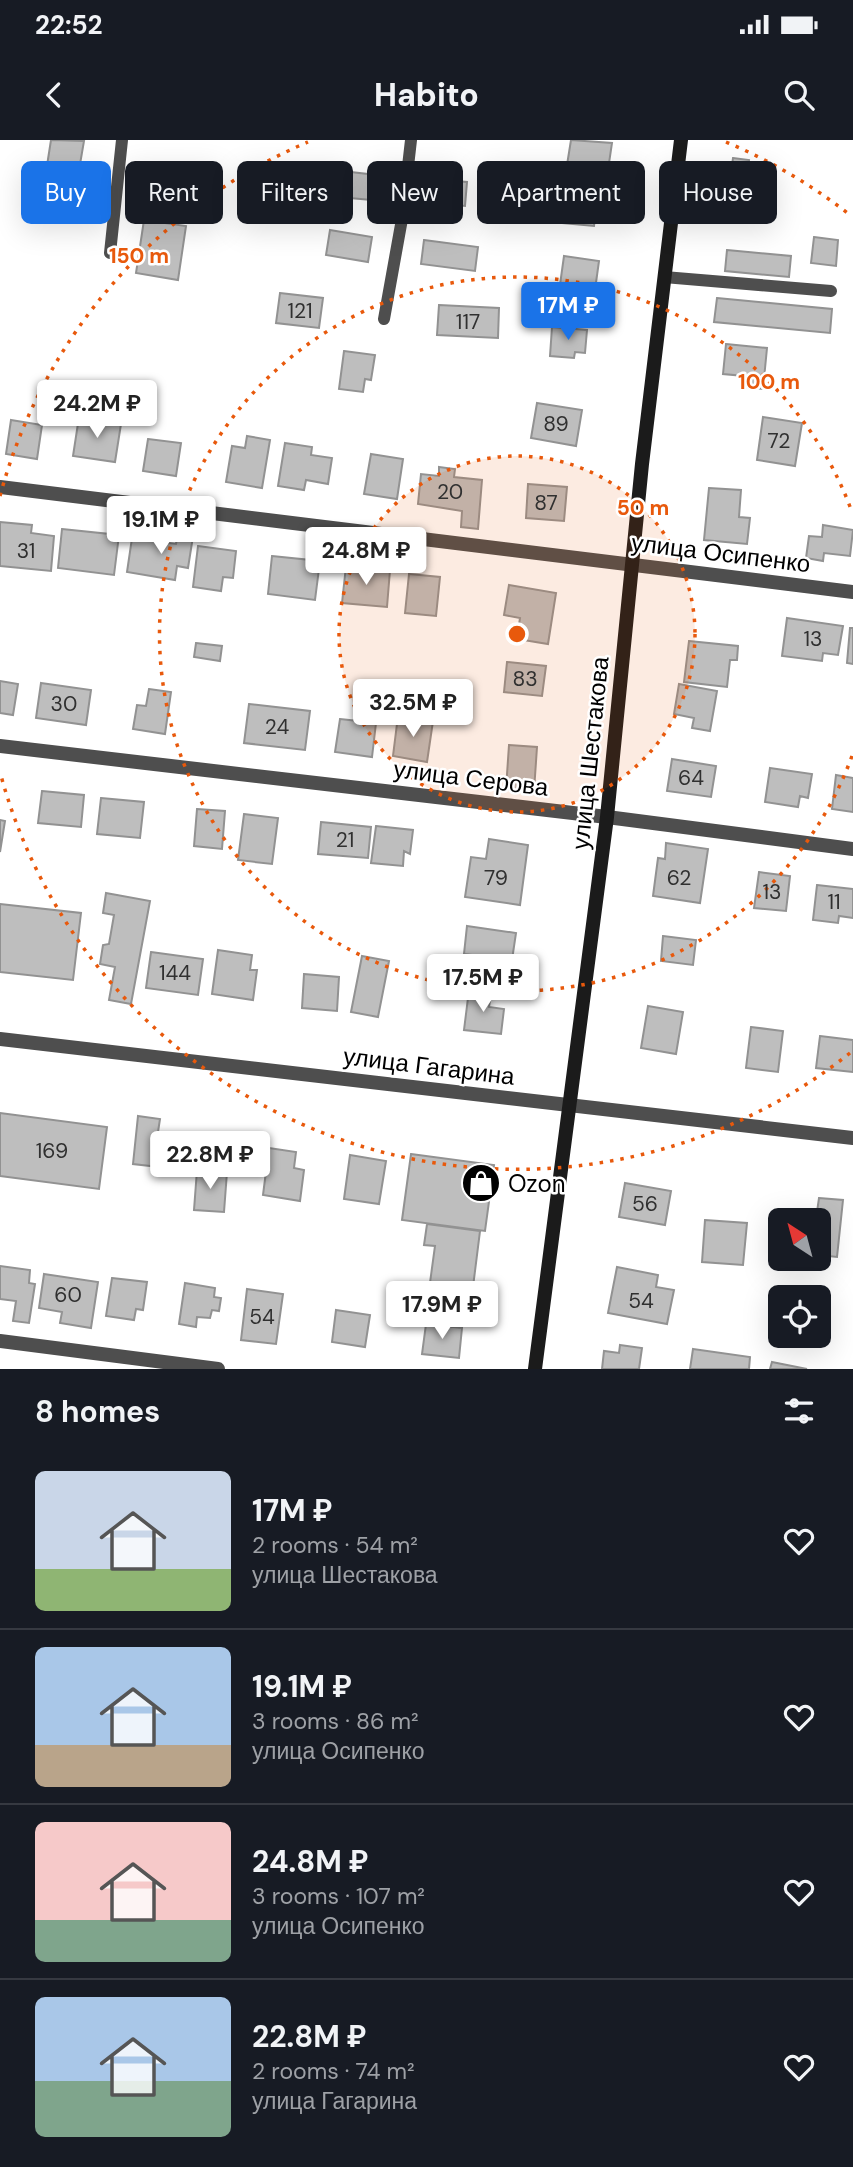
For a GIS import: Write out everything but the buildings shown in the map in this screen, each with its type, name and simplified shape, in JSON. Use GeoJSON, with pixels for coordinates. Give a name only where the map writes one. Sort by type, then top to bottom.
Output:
{"type":"FeatureCollection","features":[{"type":"Feature","properties":{"kind":"main road","name":"улица Шестакова"},"geometry":{"type":"LineString","coordinates":[[536,1369],[607,817],[631,565],[681,140]]}},
{"type":"Feature","properties":{"kind":"street","name":"улица Осипенко"},"geometry":{"type":"LineString","coordinates":[[0,487],[853,592]]}},
{"type":"Feature","properties":{"kind":"street","name":"улица Серова"},"geometry":{"type":"LineString","coordinates":[[0,746],[607,817],[853,849]]}},
{"type":"Feature","properties":{"kind":"street","name":"улица Гагарина"},"geometry":{"type":"LineString","coordinates":[[0,1039],[853,1138]]}},
{"type":"Feature","properties":{"kind":"street"},"geometry":{"type":"LineString","coordinates":[[0,1340],[218,1369]]}},
{"type":"Feature","properties":{"kind":"lane"},"geometry":{"type":"LineString","coordinates":[[110,253],[122,140]]}},
{"type":"Feature","properties":{"kind":"lane"},"geometry":{"type":"LineString","coordinates":[[384,319],[402,219],[411,140]]}},
{"type":"Feature","properties":{"kind":"lane"},"geometry":{"type":"LineString","coordinates":[[664,277],[831,291]]}},
{"type":"Feature","properties":{"kind":"place","name":"Ozon"},"geometry":{"type":"Point","coordinates":[481,1183]}}]}
